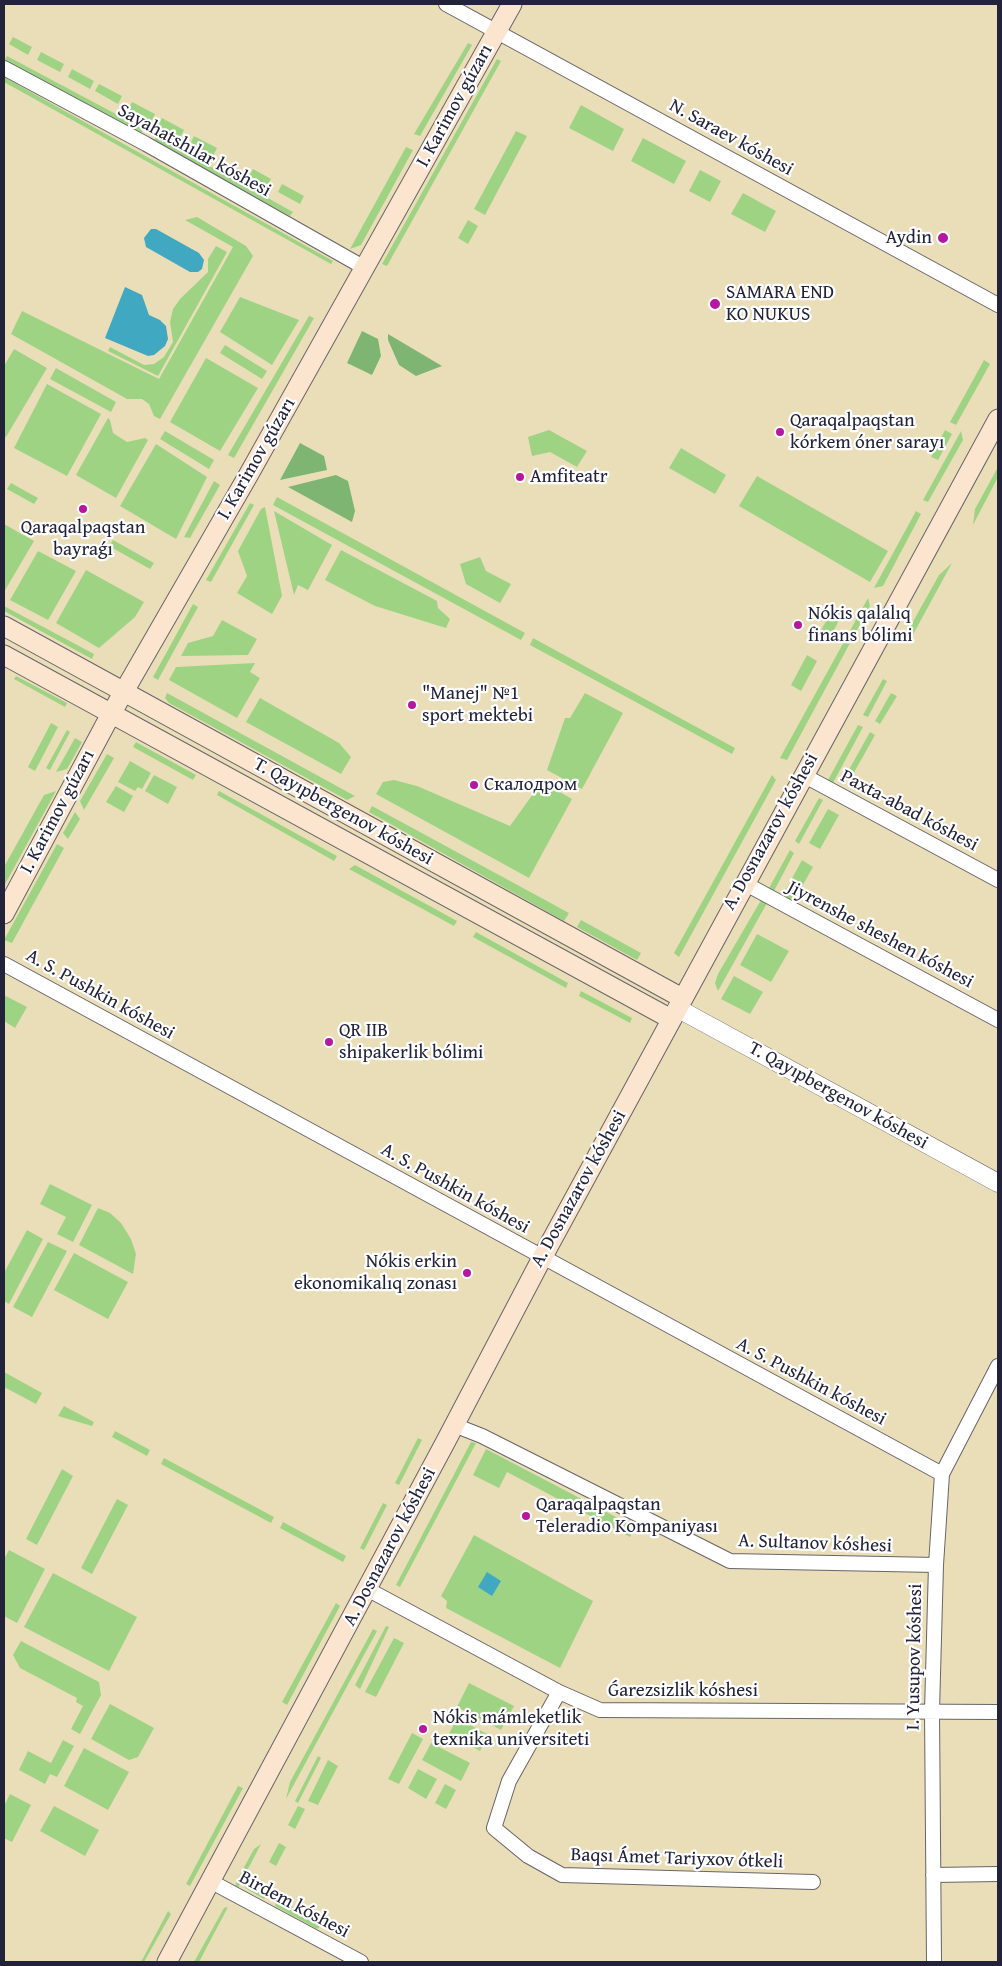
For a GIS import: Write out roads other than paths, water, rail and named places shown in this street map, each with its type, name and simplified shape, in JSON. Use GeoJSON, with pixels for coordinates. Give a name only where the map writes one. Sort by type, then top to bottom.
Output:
{"type":"FeatureCollection","features":[{"type":"Feature","properties":{"kind":"main road","name":"I. Karimov gúzarı"},"geometry":{"type":"LineString","coordinates":[[4,914],[123,692],[365,268],[512,4]]}},
{"type":"Feature","properties":{"kind":"main road","name":"A. Dosnazarov kóshesi"},"geometry":{"type":"LineString","coordinates":[[167,1962],[542,1258],[744,883],[998,419]]}},
{"type":"Feature","properties":{"kind":"main road","name":"T. Qayıpbergenov kóshesi"},"geometry":{"type":"LineString","coordinates":[[4,626],[677,1009]]}},
{"type":"Feature","properties":{"kind":"main road","name":"T. Qayıpbergenov kóshesi"},"geometry":{"type":"LineString","coordinates":[[4,655],[111,714],[677,1009]]}},
{"type":"Feature","properties":{"kind":"street","name":"N. Saraev kóshesi"},"geometry":{"type":"LineString","coordinates":[[446,4],[998,305]]}},
{"type":"Feature","properties":{"kind":"street","name":"Sayahatshılar kóshesi"},"geometry":{"type":"LineString","coordinates":[[4,68],[146,144],[365,268]]}},
{"type":"Feature","properties":{"kind":"street","name":"Paxta-abad kóshesi"},"geometry":{"type":"LineString","coordinates":[[803,775],[998,880]]}},
{"type":"Feature","properties":{"kind":"street","name":"Jiyrenshe sheshen kóshesi"},"geometry":{"type":"LineString","coordinates":[[744,883],[998,1020]]}},
{"type":"Feature","properties":{"kind":"street","name":"A. S. Pushkin kóshesi"},"geometry":{"type":"LineString","coordinates":[[4,964],[942,1474]]}},
{"type":"Feature","properties":{"kind":"street","name":"T. Qayıpbergenov kóshesi"},"geometry":{"type":"LineString","coordinates":[[677,1009],[998,1183]]}},
{"type":"Feature","properties":{"kind":"street","name":"I. Yusupov kóshesi"},"geometry":{"type":"LineString","coordinates":[[934,1962],[932,1711],[936,1565],[942,1474],[998,1366]]}},
{"type":"Feature","properties":{"kind":"street","name":"A. Sultanov kóshesi"},"geometry":{"type":"LineString","coordinates":[[454,1426],[482,1436],[730,1561],[936,1565]]}},
{"type":"Feature","properties":{"kind":"street","name":"Ǵarezsizlik kóshesi"},"geometry":{"type":"LineString","coordinates":[[367,1589],[559,1692],[600,1710],[998,1712]]}},
{"type":"Feature","properties":{"kind":"street","name":"Baqsı Ámet Tariyxov ótkeli"},"geometry":{"type":"LineString","coordinates":[[559,1692],[509,1781],[494,1828],[528,1856],[562,1875],[813,1882]]}},
{"type":"Feature","properties":{"kind":"street"},"geometry":{"type":"LineString","coordinates":[[933,1875],[998,1874]]}},
{"type":"Feature","properties":{"kind":"street","name":"Birdem kóshesi"},"geometry":{"type":"LineString","coordinates":[[210,1881],[361,1962]]}},
{"type":"Feature","properties":{"kind":"water"},"geometry":{"type":"Polygon","coordinates":[[[151,229],[156,229],[199,253],[204,260],[202,269],[198,272],[190,272],[146,247],[144,238],[151,229]]]}},
{"type":"Feature","properties":{"kind":"water"},"geometry":{"type":"Polygon","coordinates":[[[125,287],[142,295],[149,315],[160,320],[166,326],[168,339],[165,346],[154,355],[148,356],[105,338],[125,287]]]}},
{"type":"Feature","properties":{"kind":"water"},"geometry":{"type":"Polygon","coordinates":[[[487,1572],[501,1581],[492,1596],[478,1587],[487,1572]]]}},
{"type":"Feature","properties":{"kind":"place","name":"Aydin"},"geometry":{"type":"Point","coordinates":[943,238]}},
{"type":"Feature","properties":{"kind":"place","name":"SAMARA END KO NUKUS"},"geometry":{"type":"Point","coordinates":[715,304]}},
{"type":"Feature","properties":{"kind":"place","name":"Qaraqalpaqstan kórkem óner sarayı"},"geometry":{"type":"Point","coordinates":[780,432]}},
{"type":"Feature","properties":{"kind":"place","name":"Amfiteatr"},"geometry":{"type":"Point","coordinates":[520,477]}},
{"type":"Feature","properties":{"kind":"place","name":"Qaraqalpaqstan bayraǵı"},"geometry":{"type":"Point","coordinates":[83,509]}},
{"type":"Feature","properties":{"kind":"place","name":"Nókis qalalıq finans bólimi"},"geometry":{"type":"Point","coordinates":[798,625]}},
{"type":"Feature","properties":{"kind":"place","name":"\"Manej\" №1 sport mektebi"},"geometry":{"type":"Point","coordinates":[412,705]}},
{"type":"Feature","properties":{"kind":"place","name":"Скалодром"},"geometry":{"type":"Point","coordinates":[474,785]}},
{"type":"Feature","properties":{"kind":"place","name":"QR IIB shipakerlik bólimi"},"geometry":{"type":"Point","coordinates":[329,1042]}},
{"type":"Feature","properties":{"kind":"place","name":"Nókis erkin ekonomikalıq zonası"},"geometry":{"type":"Point","coordinates":[467,1273]}},
{"type":"Feature","properties":{"kind":"place","name":"Qaraqalpaqstan Teleradio Kompaniyası"},"geometry":{"type":"Point","coordinates":[526,1516]}},
{"type":"Feature","properties":{"kind":"place","name":"Nókis mámleketlik texnika universiteti"},"geometry":{"type":"Point","coordinates":[423,1729]}}]}
